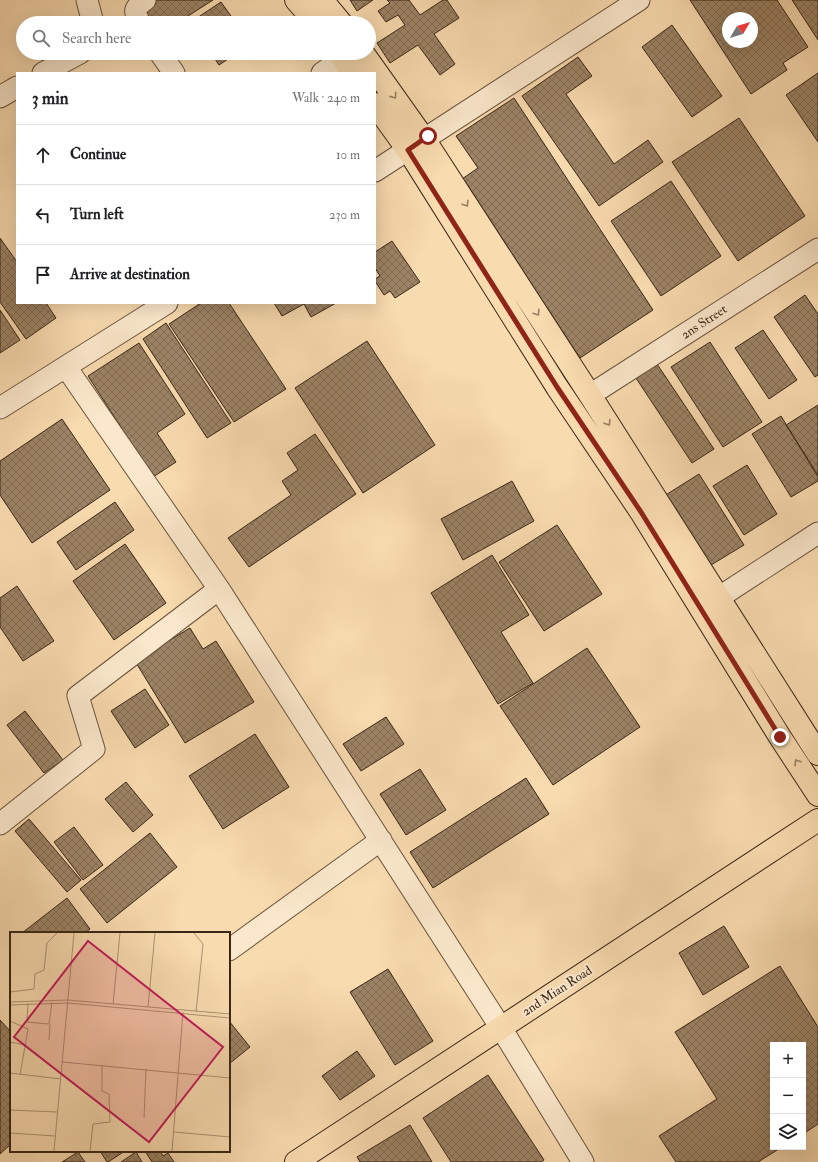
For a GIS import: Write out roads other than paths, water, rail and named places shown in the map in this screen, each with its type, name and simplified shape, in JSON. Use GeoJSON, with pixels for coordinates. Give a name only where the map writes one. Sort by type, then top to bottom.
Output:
{"type":"FeatureCollection","features":[{"type":"Feature","properties":{"kind":"main road"},"geometry":{"type":"LineString","coordinates":[[296,0],[310,16]]}},
{"type":"Feature","properties":{"kind":"main road"},"geometry":{"type":"LineString","coordinates":[[322,0],[335,16]]}},
{"type":"Feature","properties":{"kind":"main road"},"geometry":{"type":"LineString","coordinates":[[367,60],[374,72]]}},
{"type":"Feature","properties":{"kind":"main road"},"geometry":{"type":"LineString","coordinates":[[376,76],[557,387],[641,512],[780,737],[818,795]]}},
{"type":"Feature","properties":{"kind":"main road"},"geometry":{"type":"LineString","coordinates":[[376,105],[416,145],[590,395],[818,754]]}},
{"type":"Feature","properties":{"kind":"main road","name":"2nd Mian Road"},"geometry":{"type":"LineString","coordinates":[[296,1162],[818,820]]}},
{"type":"Feature","properties":{"kind":"street"},"geometry":{"type":"LineString","coordinates":[[87,0],[91,16]]}},
{"type":"Feature","properties":{"kind":"street"},"geometry":{"type":"LineString","coordinates":[[136,16],[135,11],[137,7],[145,0]]}},
{"type":"Feature","properties":{"kind":"street"},"geometry":{"type":"LineString","coordinates":[[376,170],[639,0]]}},
{"type":"Feature","properties":{"kind":"street"},"geometry":{"type":"LineString","coordinates":[[46,72],[67,60]]}},
{"type":"Feature","properties":{"kind":"street"},"geometry":{"type":"LineString","coordinates":[[165,60],[173,72]]}},
{"type":"Feature","properties":{"kind":"street"},"geometry":{"type":"LineString","coordinates":[[324,72],[345,61]]}},
{"type":"Feature","properties":{"kind":"street","name":"2ns Street"},"geometry":{"type":"LineString","coordinates":[[590,395],[818,249]]}},
{"type":"Feature","properties":{"kind":"street"},"geometry":{"type":"LineString","coordinates":[[0,408],[164,304]]}},
{"type":"Feature","properties":{"kind":"street"},"geometry":{"type":"LineString","coordinates":[[66,367],[220,589],[501,1028],[583,1162]]}},
{"type":"Feature","properties":{"kind":"street"},"geometry":{"type":"LineString","coordinates":[[718,598],[818,533]]}},
{"type":"Feature","properties":{"kind":"street"},"geometry":{"type":"LineString","coordinates":[[0,824],[94,749],[78,696],[220,589]]}},
{"type":"Feature","properties":{"kind":"street"},"geometry":{"type":"LineString","coordinates":[[230,949],[381,840]]}}]}
